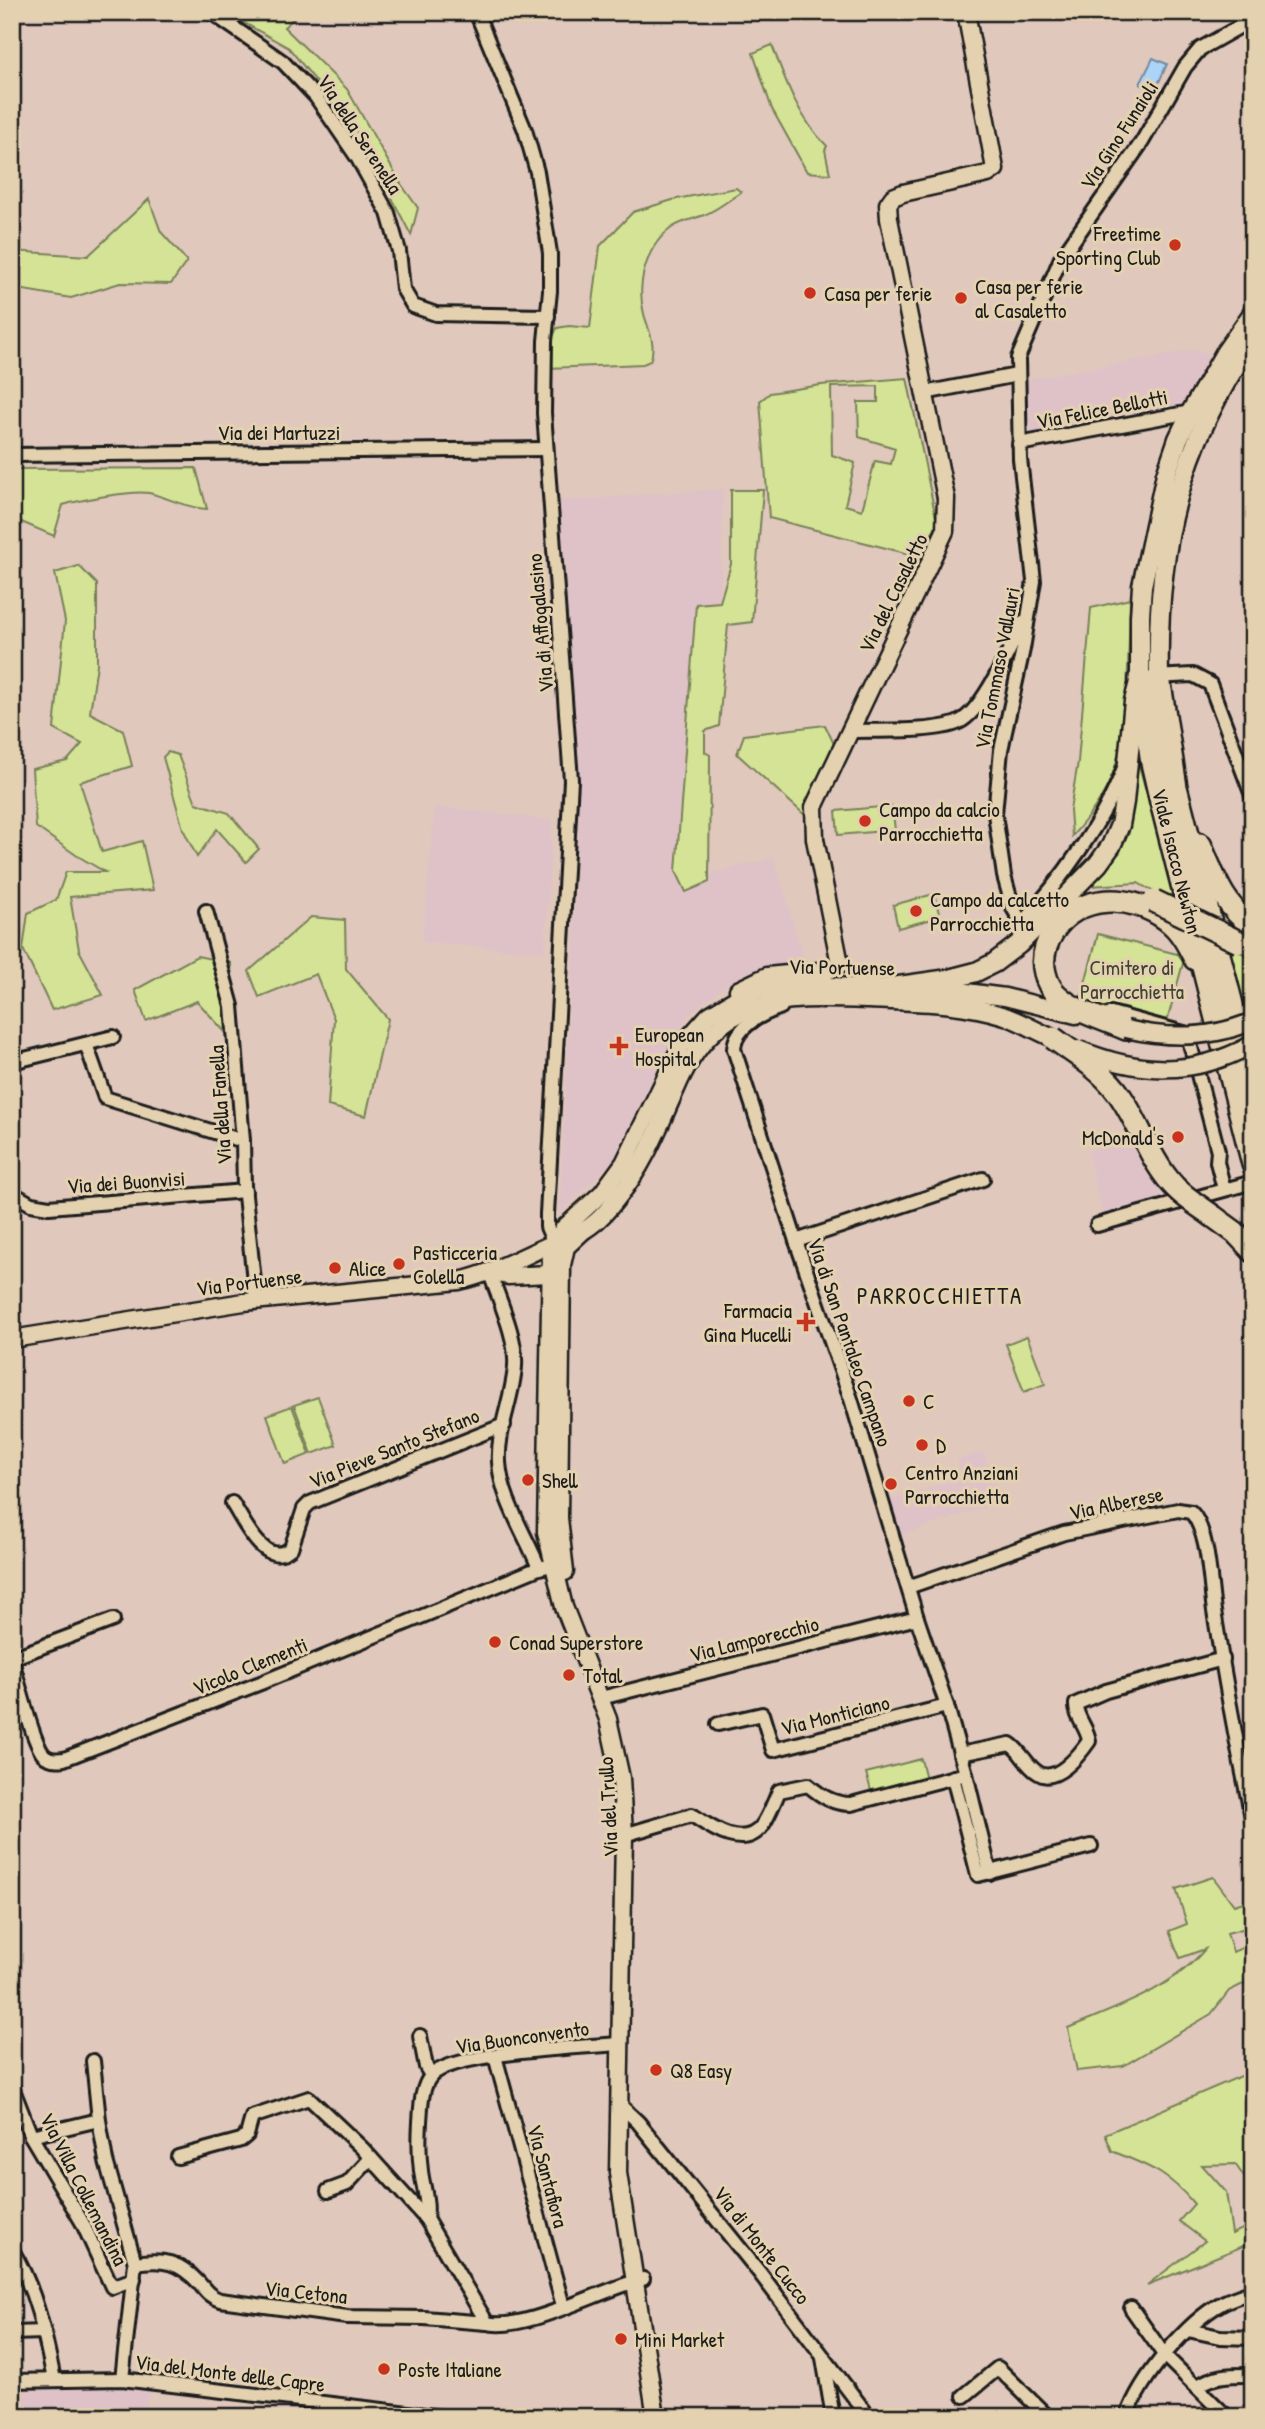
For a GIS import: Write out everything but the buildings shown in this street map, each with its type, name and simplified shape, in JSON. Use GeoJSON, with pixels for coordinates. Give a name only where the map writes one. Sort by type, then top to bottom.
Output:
{"type":"FeatureCollection","features":[{"type":"Feature","properties":{"kind":"highway","name":"Viale Isacco Newton"},"geometry":{"type":"LineString","coordinates":[[1149,668],[1176,787],[1253,1086]]}},
{"type":"Feature","properties":{"kind":"highway","name":"Viale Isacco Newton"},"geometry":{"type":"LineString","coordinates":[[1149,668],[1161,802],[1253,1164]]}},
{"type":"Feature","properties":{"kind":"highway"},"geometry":{"type":"LineString","coordinates":[[1176,787],[1219,887],[1239,916],[1248,939]]}},
{"type":"Feature","properties":{"kind":"highway"},"geometry":{"type":"LineString","coordinates":[[1059,904],[1090,890],[1121,889],[1248,939]]}},
{"type":"Feature","properties":{"kind":"highway"},"geometry":{"type":"LineString","coordinates":[[1126,1029],[1060,998],[1049,984],[1044,966],[1045,949],[1059,923],[1069,914],[1088,904],[1122,901],[1154,911],[1172,924],[1186,942],[1208,982]]}},
{"type":"Feature","properties":{"kind":"highway"},"geometry":{"type":"LineString","coordinates":[[1053,1038],[1087,1061],[1107,1080],[1130,1112],[1166,1177],[1184,1195],[1236,1233],[1253,1251]]}},
{"type":"Feature","properties":{"kind":"main road","name":"Viale Isacco Newton"},"geometry":{"type":"LineString","coordinates":[[1149,668],[1141,598],[1153,529],[1170,460],[1191,411],[1253,313]]}},
{"type":"Feature","properties":{"kind":"main road","name":"Viale Isacco Newton"},"geometry":{"type":"LineString","coordinates":[[1149,668],[1165,558],[1186,467],[1216,399],[1253,339]]}},
{"type":"Feature","properties":{"kind":"main road"},"geometry":{"type":"LineString","coordinates":[[885,988],[965,975],[994,963],[1019,943],[1098,864],[1117,836],[1124,802],[1135,697],[1149,668]]}},
{"type":"Feature","properties":{"kind":"street","name":"Via della Serenella"},"geometry":{"type":"LineString","coordinates":[[211,12],[283,62],[316,97],[357,157],[388,213],[399,251],[403,289],[413,306],[436,314],[548,316]]}},
{"type":"Feature","properties":{"kind":"street","name":"Via di Affogalasino"},"geometry":{"type":"LineString","coordinates":[[476,12],[514,99],[535,161],[550,253],[544,380],[545,449],[571,780],[547,1214],[547,1227],[554,1242]]}},
{"type":"Feature","properties":{"kind":"street","name":"Via del Casaletto"},"geometry":{"type":"LineString","coordinates":[[720,1007],[737,991],[759,979],[780,973],[830,970],[839,964],[815,839],[814,814],[817,800],[945,531],[947,514],[888,205],[892,197],[903,193],[990,173],[995,169],[966,12]]}},
{"type":"Feature","properties":{"kind":"street","name":"Via Gino Funaioli"},"geometry":{"type":"LineString","coordinates":[[1017,375],[1021,351],[1062,258],[1142,142],[1181,73],[1200,49],[1253,19]]}},
{"type":"Feature","properties":{"kind":"street"},"geometry":{"type":"LineString","coordinates":[[924,393],[1017,375]]}},
{"type":"Feature","properties":{"kind":"street","name":"Via Tommaso Vallauri"},"geometry":{"type":"LineString","coordinates":[[1017,375],[1019,444],[1033,561],[1033,591],[1001,750],[995,814],[1004,876],[1013,908],[1022,923]]}},
{"type":"Feature","properties":{"kind":"street","name":"Via Felice Bellotti"},"geometry":{"type":"LineString","coordinates":[[1019,444],[1191,411]]}},
{"type":"Feature","properties":{"kind":"street","name":"Via dei Martuzzi"},"geometry":{"type":"LineString","coordinates":[[12,455],[545,449]]}},
{"type":"Feature","properties":{"kind":"street"},"geometry":{"type":"LineString","coordinates":[[849,730],[935,728],[959,722],[967,716],[989,687],[1028,612]]}},
{"type":"Feature","properties":{"kind":"street"},"geometry":{"type":"LineString","coordinates":[[1149,668],[1193,675],[1210,684],[1253,798]]}},
{"type":"Feature","properties":{"kind":"street"},"geometry":{"type":"LineString","coordinates":[[1019,943],[1022,923],[1054,887],[1092,829],[1118,782],[1131,747]]}},
{"type":"Feature","properties":{"kind":"street","name":"Via della Fanella"},"geometry":{"type":"LineString","coordinates":[[206,911],[232,1006],[256,1300]]}},
{"type":"Feature","properties":{"kind":"street","name":"Via Portuense"},"geometry":{"type":"LineString","coordinates":[[554,1242],[562,1229],[595,1200],[620,1169],[678,1051],[696,1028],[720,1007],[744,995],[781,987],[817,985],[885,988],[1051,1008],[1154,1035],[1188,1036],[1222,1032],[1253,1021]]}},
{"type":"Feature","properties":{"kind":"street","name":"Via Portuense"},"geometry":{"type":"LineString","coordinates":[[12,1339],[256,1300],[449,1283],[491,1273],[554,1242],[582,1232],[614,1203],[652,1142],[685,1070],[705,1040],[717,1028],[741,1012],[766,1003],[802,998],[943,1003],[972,1000],[1053,1038],[1114,1062],[1154,1069],[1200,1064],[1223,1058],[1252,1045]]}},
{"type":"Feature","properties":{"kind":"street","name":"Via di San Pantaleo Campano"},"geometry":{"type":"LineString","coordinates":[[802,998],[768,1012],[748,1024],[738,1033],[734,1046],[796,1241],[851,1399],[917,1618],[947,1706],[960,1754],[960,1775],[990,1873],[1091,1846]]}},
{"type":"Feature","properties":{"kind":"street"},"geometry":{"type":"LineString","coordinates":[[1083,1004],[1184,1033],[1188,1037],[1218,1151],[1217,1162],[1224,1189]]}},
{"type":"Feature","properties":{"kind":"street"},"geometry":{"type":"LineString","coordinates":[[12,1062],[113,1037]]}},
{"type":"Feature","properties":{"kind":"street"},"geometry":{"type":"LineString","coordinates":[[86,1044],[105,1098],[243,1140]]}},
{"type":"Feature","properties":{"kind":"street"},"geometry":{"type":"LineString","coordinates":[[796,1241],[983,1179]]}},
{"type":"Feature","properties":{"kind":"street"},"geometry":{"type":"LineString","coordinates":[[1097,1225],[1253,1182]]}},
{"type":"Feature","properties":{"kind":"street","name":"Via dei Buonvisi"},"geometry":{"type":"LineString","coordinates":[[12,1194],[31,1204],[49,1206],[245,1191]]}},
{"type":"Feature","properties":{"kind":"street","name":"Via del Trullo"},"geometry":{"type":"LineString","coordinates":[[555,1269],[566,1247],[582,1232]]}},
{"type":"Feature","properties":{"kind":"street","name":"Via del Trullo"},"geometry":{"type":"LineString","coordinates":[[554,1242],[550,1254],[555,1269],[553,1435],[546,1532],[552,1566],[566,1614],[605,1697],[619,1763],[628,1834],[624,2188],[656,2417]]}},
{"type":"Feature","properties":{"kind":"street","name":"Via Portuense"},"geometry":{"type":"LineString","coordinates":[[491,1273],[508,1276],[555,1269]]}},
{"type":"Feature","properties":{"kind":"street","name":"Via del Trullo"},"geometry":{"type":"LineString","coordinates":[[491,1273],[515,1354],[499,1455],[501,1475],[527,1541],[552,1566]]}},
{"type":"Feature","properties":{"kind":"street","name":"Via Pieve Santo Stefano"},"geometry":{"type":"LineString","coordinates":[[232,1503],[262,1548],[272,1554],[282,1554],[291,1548],[295,1541],[304,1508],[310,1503],[503,1426]]}},
{"type":"Feature","properties":{"kind":"street","name":"Via del Trullo"},"geometry":{"type":"LineString","coordinates":[[552,1566],[559,1518],[553,1435]]}},
{"type":"Feature","properties":{"kind":"street","name":"Via Alberese"},"geometry":{"type":"LineString","coordinates":[[908,1587],[1064,1533],[1178,1510],[1195,1516],[1203,1537],[1253,1822]]}},
{"type":"Feature","properties":{"kind":"street"},"geometry":{"type":"LineString","coordinates":[[527,1541],[546,1532]]}},
{"type":"Feature","properties":{"kind":"street","name":"Vicolo Clementi"},"geometry":{"type":"LineString","coordinates":[[114,1620],[12,1659],[43,1753],[51,1759],[64,1759],[552,1566]]}},
{"type":"Feature","properties":{"kind":"street","name":"Via Lamporecchio"},"geometry":{"type":"LineString","coordinates":[[605,1697],[917,1618]]}},
{"type":"Feature","properties":{"kind":"street"},"geometry":{"type":"LineString","coordinates":[[960,1754],[1010,1744],[1036,1772],[1048,1775],[1061,1771],[1089,1741],[1076,1703],[1105,1691],[1223,1659]]}},
{"type":"Feature","properties":{"kind":"street","name":"Via Monticiano"},"geometry":{"type":"LineString","coordinates":[[718,1724],[762,1714],[773,1750],[947,1706]]}},
{"type":"Feature","properties":{"kind":"street"},"geometry":{"type":"LineString","coordinates":[[628,1834],[692,1815],[722,1834],[741,1836],[762,1826],[779,1791],[808,1785],[835,1802],[851,1804],[960,1775]]}},
{"type":"Feature","properties":{"kind":"street","name":"Via del Trullo"},"geometry":{"type":"LineString","coordinates":[[624,2108],[620,2045],[625,1968]]}},
{"type":"Feature","properties":{"kind":"street","name":"Via Buonconvento"},"geometry":{"type":"LineString","coordinates":[[420,2036],[426,2067],[431,2075]]}},
{"type":"Feature","properties":{"kind":"street","name":"Via Buonconvento"},"geometry":{"type":"LineString","coordinates":[[426,2218],[420,2123],[425,2086],[431,2075],[450,2066],[495,2056],[620,2045]]}},
{"type":"Feature","properties":{"kind":"street","name":"Via Santafiora"},"geometry":{"type":"LineString","coordinates":[[495,2056],[564,2306]]}},
{"type":"Feature","properties":{"kind":"street"},"geometry":{"type":"LineString","coordinates":[[93,2061],[106,2161],[135,2263],[122,2379]]}},
{"type":"Feature","properties":{"kind":"street","name":"Via Villa Collemandina"},"geometry":{"type":"LineString","coordinates":[[12,2087],[31,2136],[82,2222],[112,2287],[134,2279]]}},
{"type":"Feature","properties":{"kind":"street"},"geometry":{"type":"LineString","coordinates":[[178,2157],[241,2140],[247,2135],[252,2117],[309,2098],[371,2158],[426,2218],[488,2323]]}},
{"type":"Feature","properties":{"kind":"street","name":"Via di Monte Cucco"},"geometry":{"type":"LineString","coordinates":[[624,2108],[744,2252],[869,2417]]}},
{"type":"Feature","properties":{"kind":"street"},"geometry":{"type":"LineString","coordinates":[[31,2136],[99,2120]]}},
{"type":"Feature","properties":{"kind":"street"},"geometry":{"type":"LineString","coordinates":[[327,2191],[346,2184],[371,2158]]}},
{"type":"Feature","properties":{"kind":"street"},"geometry":{"type":"LineString","coordinates":[[12,2250],[30,2283],[54,2380]]}},
{"type":"Feature","properties":{"kind":"street","name":"Via Cetona"},"geometry":{"type":"LineString","coordinates":[[135,2263],[150,2260],[171,2262],[192,2276],[207,2294],[220,2300],[346,2317],[443,2318],[501,2325],[517,2323],[638,2280]]}},
{"type":"Feature","properties":{"kind":"street","name":"Via del Trullo"},"geometry":{"type":"LineString","coordinates":[[638,2280],[666,2417]]}},
{"type":"Feature","properties":{"kind":"street"},"geometry":{"type":"LineString","coordinates":[[1126,2417],[1146,2378],[1199,2318],[1223,2302],[1253,2291]]}},
{"type":"Feature","properties":{"kind":"street"},"geometry":{"type":"LineString","coordinates":[[1131,2308],[1165,2356],[1227,2417]]}},
{"type":"Feature","properties":{"kind":"street"},"geometry":{"type":"LineString","coordinates":[[1188,2330],[1220,2337],[1253,2337]]}},
{"type":"Feature","properties":{"kind":"street"},"geometry":{"type":"LineString","coordinates":[[12,2333],[44,2332]]}},
{"type":"Feature","properties":{"kind":"street"},"geometry":{"type":"LineString","coordinates":[[823,2355],[833,2417]]}},
{"type":"Feature","properties":{"kind":"street"},"geometry":{"type":"LineString","coordinates":[[964,2396],[998,2368],[1048,2417]]}},
{"type":"Feature","properties":{"kind":"street"},"geometry":{"type":"LineString","coordinates":[[1198,2386],[1218,2375],[1253,2375]]}},
{"type":"Feature","properties":{"kind":"street","name":"Via del Monte delle Capre"},"geometry":{"type":"LineString","coordinates":[[12,2381],[122,2379],[330,2411],[442,2417]]}},
{"type":"Feature","properties":{"kind":"shaded area"},"geometry":{"type":"Polygon","coordinates":[[[1196,350],[1215,355],[1189,406],[1026,439],[1024,380],[1196,350]]]}},
{"type":"Feature","properties":{"kind":"shaded area"},"geometry":{"type":"Polygon","coordinates":[[[723,489],[720,603],[696,604],[693,878],[774,858],[804,959],[729,983],[688,1015],[653,1077],[614,1160],[559,1214],[575,912],[578,801],[577,733],[559,501],[723,489]]]}},
{"type":"Feature","properties":{"kind":"shaded area"},"geometry":{"type":"Polygon","coordinates":[[[435,807],[552,820],[545,952],[422,942],[435,807]]]}},
{"type":"Feature","properties":{"kind":"shaded area"},"geometry":{"type":"Polygon","coordinates":[[[1133,1128],[1175,1196],[1104,1217],[1088,1153],[1133,1128]]]}},
{"type":"Feature","properties":{"kind":"shaded area"},"geometry":{"type":"Polygon","coordinates":[[[983,1452],[1001,1502],[901,1535],[896,1523],[892,1524],[885,1502],[963,1477],[957,1460],[983,1452]]]}},
{"type":"Feature","properties":{"kind":"shaded area"},"geometry":{"type":"Polygon","coordinates":[[[112,2385],[149,2390],[144,2417],[12,2417],[12,2388],[112,2385]]]}},
{"type":"Feature","properties":{"kind":"green space"},"geometry":{"type":"Polygon","coordinates":[[[225,12],[301,12],[284,27],[347,89],[401,184],[418,208],[411,235],[358,133],[289,48],[225,12]]]}},
{"type":"Feature","properties":{"kind":"green space"},"geometry":{"type":"Polygon","coordinates":[[[772,45],[808,124],[827,146],[825,150],[830,174],[807,172],[772,109],[753,53],[772,45]]]}},
{"type":"Feature","properties":{"kind":"green space"},"geometry":{"type":"Polygon","coordinates":[[[736,188],[741,192],[718,208],[673,227],[656,244],[650,255],[645,266],[641,290],[652,343],[650,361],[643,364],[548,368],[551,341],[557,328],[590,328],[600,246],[633,212],[676,199],[736,188]]]}},
{"type":"Feature","properties":{"kind":"green space"},"geometry":{"type":"Polygon","coordinates":[[[149,199],[161,232],[187,261],[171,284],[120,283],[71,298],[12,288],[12,251],[88,256],[149,199]]]}},
{"type":"Feature","properties":{"kind":"green space"},"geometry":{"type":"Polygon","coordinates":[[[907,378],[937,523],[921,557],[769,518],[760,401],[770,393],[821,385],[907,378]],[[878,386],[831,387],[832,455],[855,463],[845,505],[862,510],[875,461],[891,464],[895,448],[859,437],[858,402],[878,402],[878,386]]]}},
{"type":"Feature","properties":{"kind":"green space"},"geometry":{"type":"Polygon","coordinates":[[[196,468],[207,509],[149,493],[93,498],[63,505],[54,536],[12,518],[12,469],[196,468]]]}},
{"type":"Feature","properties":{"kind":"green space"},"geometry":{"type":"Polygon","coordinates":[[[731,490],[763,490],[752,622],[728,625],[719,726],[705,731],[705,752],[710,755],[709,882],[686,892],[676,871],[696,604],[720,602],[731,564],[731,490]]]}},
{"type":"Feature","properties":{"kind":"green space"},"geometry":{"type":"Polygon","coordinates":[[[79,566],[97,584],[97,664],[90,713],[123,730],[132,766],[80,782],[102,852],[142,841],[153,890],[70,897],[79,950],[103,995],[52,1010],[23,949],[28,913],[56,900],[66,872],[105,872],[36,827],[32,769],[67,761],[82,744],[54,729],[65,621],[55,573],[79,566]]]}},
{"type":"Feature","properties":{"kind":"green space"},"geometry":{"type":"Polygon","coordinates":[[[1130,599],[1127,688],[1119,754],[1101,798],[1072,836],[1070,810],[1078,762],[1091,608],[1130,599]]]}},
{"type":"Feature","properties":{"kind":"green space"},"geometry":{"type":"Polygon","coordinates":[[[825,725],[834,744],[807,817],[737,754],[744,735],[825,725]]]}},
{"type":"Feature","properties":{"kind":"green space"},"geometry":{"type":"Polygon","coordinates":[[[168,752],[178,755],[196,803],[229,813],[259,849],[246,862],[217,829],[197,857],[183,829],[163,757],[168,752]]]}},
{"type":"Feature","properties":{"kind":"green space"},"geometry":{"type":"Polygon","coordinates":[[[1136,754],[1177,905],[1138,883],[1088,886],[1129,833],[1136,754]]]}},
{"type":"Feature","properties":{"kind":"green space","name":"Campo da calcio Parrocchietta"},"geometry":{"type":"Polygon","coordinates":[[[892,806],[895,830],[838,835],[836,811],[892,806]]]}},
{"type":"Feature","properties":{"kind":"green space","name":"Campo da calcetto Parrocchietta"},"geometry":{"type":"Polygon","coordinates":[[[934,894],[940,917],[898,928],[893,905],[934,894]]]}},
{"type":"Feature","properties":{"kind":"green space"},"geometry":{"type":"Polygon","coordinates":[[[311,917],[345,920],[346,969],[388,1019],[366,1116],[328,1106],[334,1019],[316,974],[259,997],[249,971],[311,917]]]}},
{"type":"Feature","properties":{"kind":"green space","name":"Cimitero di Parrocchietta"},"geometry":{"type":"Polygon","coordinates":[[[1098,934],[1185,956],[1166,1025],[1080,1002],[1098,934]]]}},
{"type":"Feature","properties":{"kind":"green space"},"geometry":{"type":"Polygon","coordinates":[[[1223,944],[1253,958],[1253,1011],[1242,1010],[1223,944]]]}},
{"type":"Feature","properties":{"kind":"green space"},"geometry":{"type":"Polygon","coordinates":[[[197,956],[231,963],[234,1042],[197,1001],[146,1021],[135,990],[197,956]]]}},
{"type":"Feature","properties":{"kind":"green space"},"geometry":{"type":"Polygon","coordinates":[[[1027,1336],[1045,1384],[1024,1392],[1006,1344],[1027,1336]]]}},
{"type":"Feature","properties":{"kind":"green space"},"geometry":{"type":"Polygon","coordinates":[[[318,1397],[336,1445],[312,1454],[294,1405],[318,1397]]]}},
{"type":"Feature","properties":{"kind":"green space"},"geometry":{"type":"Polygon","coordinates":[[[292,1406],[310,1454],[285,1464],[267,1415],[292,1406]]]}},
{"type":"Feature","properties":{"kind":"green space"},"geometry":{"type":"Polygon","coordinates":[[[921,1759],[926,1779],[872,1794],[866,1773],[921,1759]]]}},
{"type":"Feature","properties":{"kind":"green space"},"geometry":{"type":"Polygon","coordinates":[[[1213,1877],[1234,1905],[1253,1899],[1253,1926],[1227,1933],[1233,1952],[1253,1943],[1253,1979],[1229,1991],[1211,2014],[1123,2066],[1077,2071],[1068,2028],[1124,2005],[1160,1986],[1176,1976],[1205,1949],[1180,1958],[1169,1931],[1187,1924],[1176,1889],[1213,1877]]]}},
{"type":"Feature","properties":{"kind":"green space"},"geometry":{"type":"Polygon","coordinates":[[[1241,2076],[1253,2077],[1253,2177],[1247,2181],[1235,2164],[1202,2165],[1226,2192],[1232,2234],[1253,2224],[1253,2242],[1147,2285],[1205,2241],[1179,2221],[1194,2204],[1184,2193],[1157,2171],[1112,2151],[1105,2134],[1241,2076]]]}},
{"type":"Feature","properties":{"kind":"water"},"geometry":{"type":"Polygon","coordinates":[[[1153,58],[1167,64],[1155,91],[1140,84],[1153,58]]]}},
{"type":"Feature","properties":{"kind":"place","name":"Freetime Sporting Club"},"geometry":{"type":"Point","coordinates":[1175,245]}},
{"type":"Feature","properties":{"kind":"place","name":"Casa per ferie"},"geometry":{"type":"Point","coordinates":[810,293]}},
{"type":"Feature","properties":{"kind":"place","name":"Casa per ferie al Casaletto"},"geometry":{"type":"Point","coordinates":[961,298]}},
{"type":"Feature","properties":{"kind":"place","name":"Campo da calcio Parrocchietta"},"geometry":{"type":"Point","coordinates":[865,821]}},
{"type":"Feature","properties":{"kind":"place","name":"Campo da calcetto Parrocchietta"},"geometry":{"type":"Point","coordinates":[916,911]}},
{"type":"Feature","properties":{"kind":"place","name":"European Hospital"},"geometry":{"type":"Point","coordinates":[619,1046]}},
{"type":"Feature","properties":{"kind":"place","name":"McDonald's"},"geometry":{"type":"Point","coordinates":[1178,1137]}},
{"type":"Feature","properties":{"kind":"place","name":"Pasticceria Colella"},"geometry":{"type":"Point","coordinates":[399,1264]}},
{"type":"Feature","properties":{"kind":"place","name":"Alice"},"geometry":{"type":"Point","coordinates":[335,1268]}},
{"type":"Feature","properties":{"kind":"place","name":"Farmacia Gina Mucelli"},"geometry":{"type":"Point","coordinates":[806,1322]}},
{"type":"Feature","properties":{"kind":"place","name":"C"},"geometry":{"type":"Point","coordinates":[909,1401]}},
{"type":"Feature","properties":{"kind":"place","name":"D"},"geometry":{"type":"Point","coordinates":[922,1445]}},
{"type":"Feature","properties":{"kind":"place","name":"Shell"},"geometry":{"type":"Point","coordinates":[528,1480]}},
{"type":"Feature","properties":{"kind":"place","name":"Centro Anziani Parrocchietta"},"geometry":{"type":"Point","coordinates":[891,1484]}},
{"type":"Feature","properties":{"kind":"place","name":"Conad Superstore"},"geometry":{"type":"Point","coordinates":[495,1642]}},
{"type":"Feature","properties":{"kind":"place","name":"Total"},"geometry":{"type":"Point","coordinates":[569,1675]}},
{"type":"Feature","properties":{"kind":"place","name":"Q8 Easy"},"geometry":{"type":"Point","coordinates":[656,2070]}},
{"type":"Feature","properties":{"kind":"place","name":"Mini Market"},"geometry":{"type":"Point","coordinates":[621,2339]}},
{"type":"Feature","properties":{"kind":"place","name":"Poste Italiane"},"geometry":{"type":"Point","coordinates":[384,2369]}},
{"type":"Feature","properties":{"kind":"district","name":"PARROCCHIETTA"},"geometry":{"type":"Point","coordinates":[940,1295]}}]}
